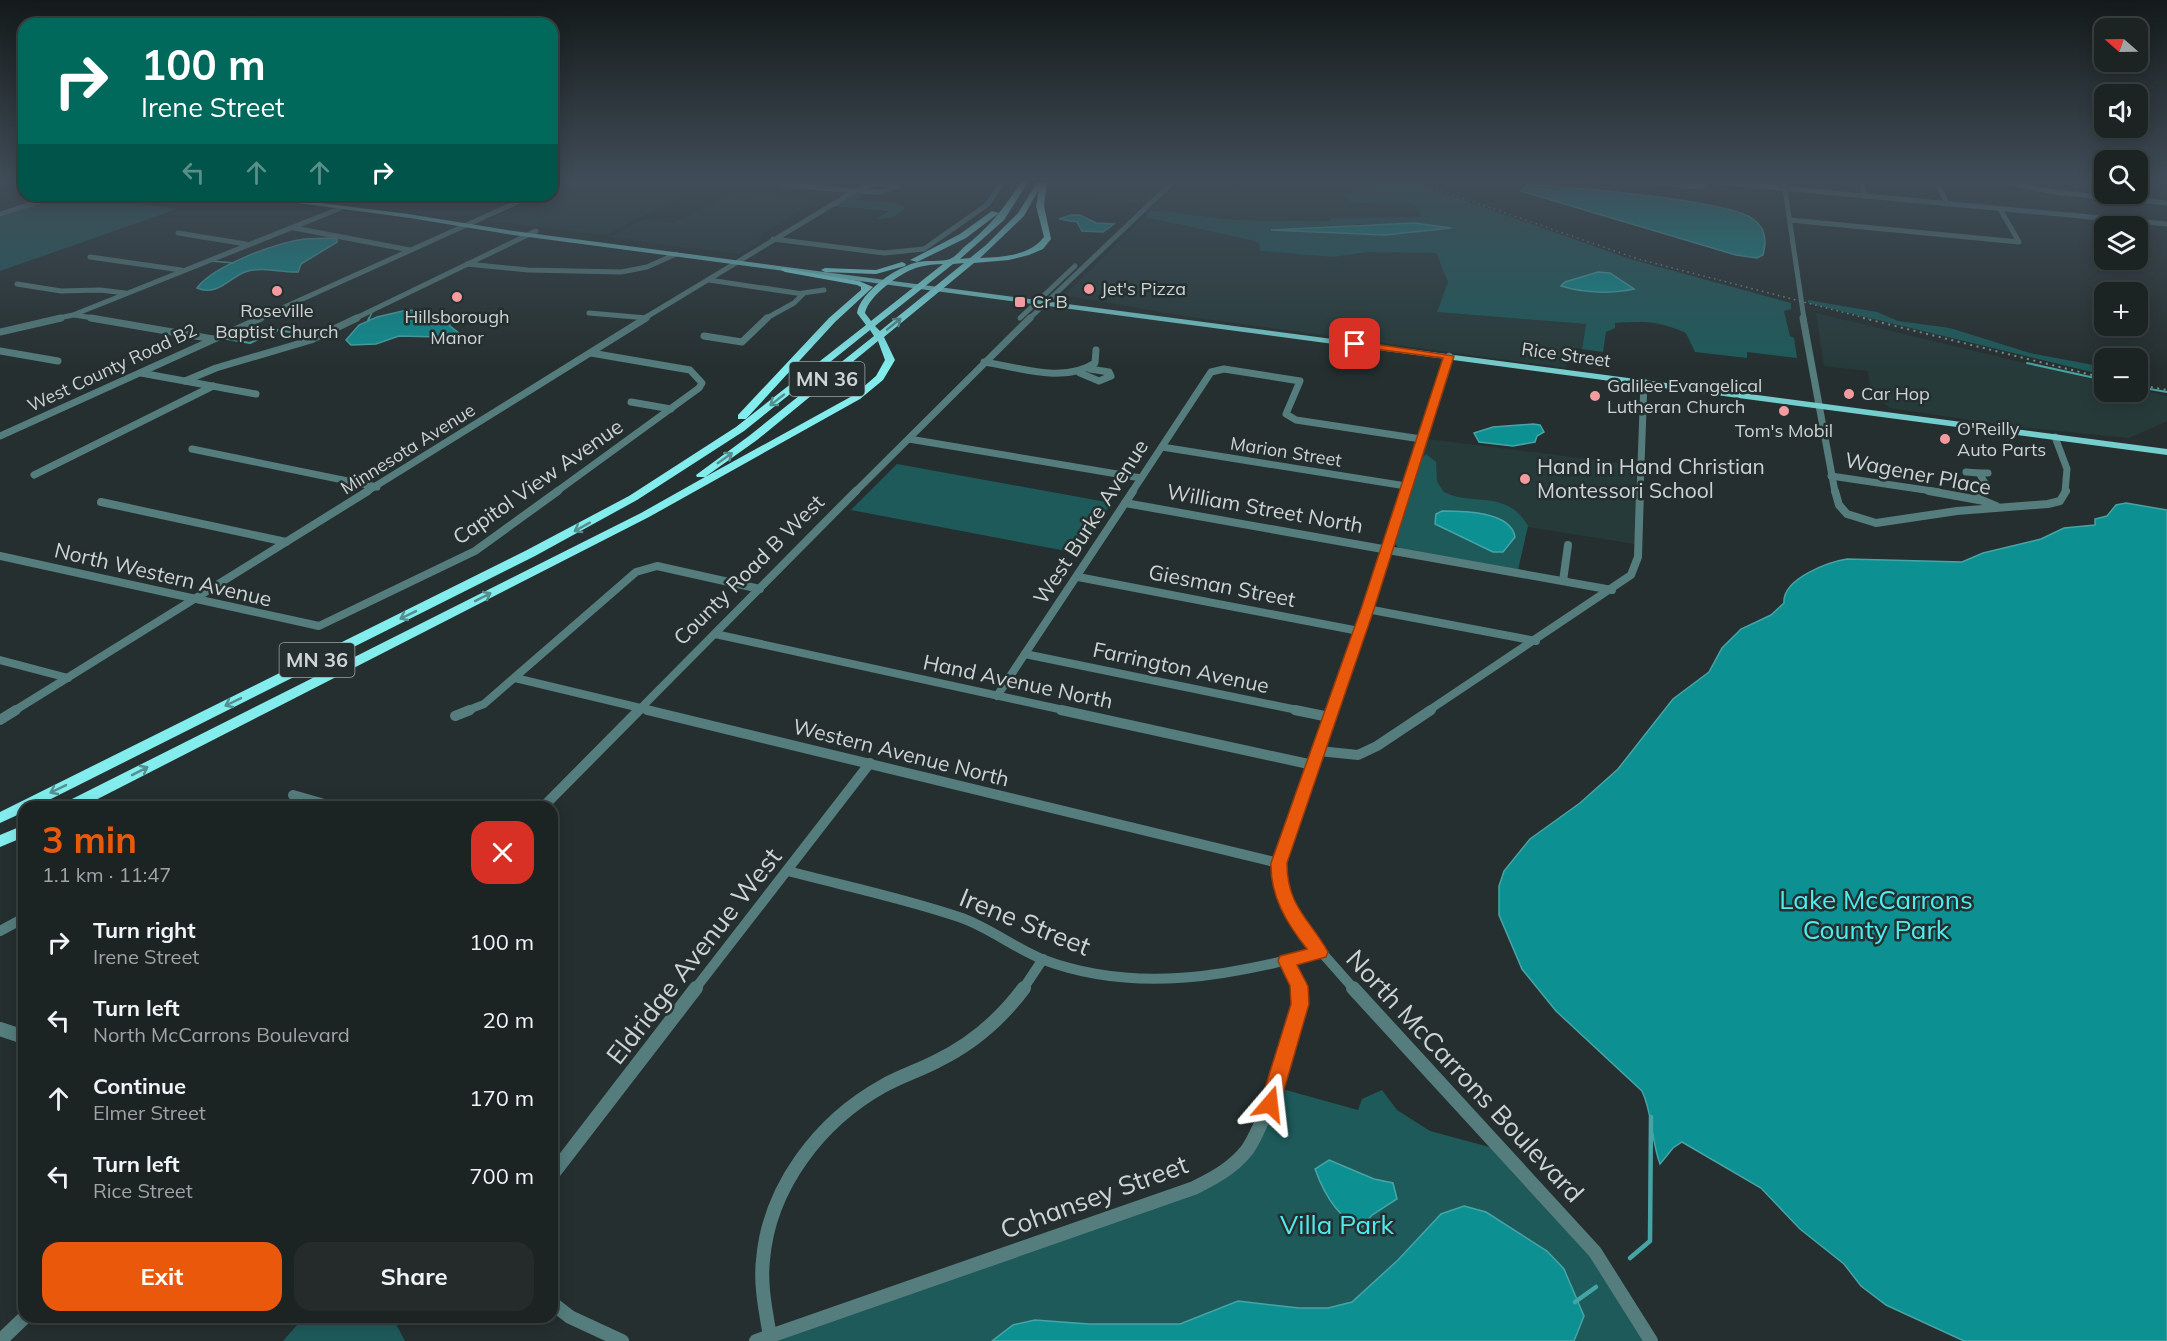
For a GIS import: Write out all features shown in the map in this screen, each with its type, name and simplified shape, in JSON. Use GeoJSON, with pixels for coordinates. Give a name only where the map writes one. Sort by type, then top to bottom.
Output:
{"type":"FeatureCollection","features":[{"type":"Feature","properties":{"kind":"highway"},"geometry":{"type":"LineString","coordinates":[[633,498],[739,420],[832,320],[865,290],[948,245]]}},
{"type":"Feature","properties":{"kind":"highway","name":"MN 36"},"geometry":{"type":"LineString","coordinates":[[34,801],[531,553],[633,498],[740,429],[972,245]]}},
{"type":"Feature","properties":{"kind":"highway","name":"MN 36"},"geometry":{"type":"LineString","coordinates":[[81,801],[586,544],[677,490],[753,438],[991,245]]}},
{"type":"Feature","properties":{"kind":"highway"},"geometry":{"type":"LineString","coordinates":[[825,270],[882,271],[924,259],[997,259],[1028,252],[1040,245]]}},
{"type":"Feature","properties":{"kind":"highway"},"geometry":{"type":"LineString","coordinates":[[785,270],[860,283],[865,286],[865,290]]}},
{"type":"Feature","properties":{"kind":"highway"},"geometry":{"type":"LineString","coordinates":[[586,544],[645,515],[858,397],[875,384],[889,366],[889,354],[861,314],[866,301],[885,279]]}},
{"type":"Feature","properties":{"kind":"highway","name":"MN 36"},"geometry":{"type":"LineString","coordinates":[[0,818],[18,809]]}},
{"type":"Feature","properties":{"kind":"highway"},"geometry":{"type":"LineString","coordinates":[[0,842],[18,833]]}},
{"type":"Feature","properties":{"kind":"main road","name":"Rice Street"},"geometry":{"type":"LineString","coordinates":[[611,245],[885,279]]}},
{"type":"Feature","properties":{"kind":"main road","name":"Rice Street"},"geometry":{"type":"LineString","coordinates":[[617,245],[738,261],[785,270],[954,287],[1174,320],[2167,452]]}},
{"type":"Feature","properties":{"kind":"street"},"geometry":{"type":"LineString","coordinates":[[0,332],[73,315],[249,245]]}},
{"type":"Feature","properties":{"kind":"street"},"geometry":{"type":"LineString","coordinates":[[369,245],[410,250]]}},
{"type":"Feature","properties":{"kind":"street","name":"West County Road B2"},"geometry":{"type":"LineString","coordinates":[[0,436],[422,245]]}},
{"type":"Feature","properties":{"kind":"street"},"geometry":{"type":"LineString","coordinates":[[185,381],[230,364],[311,340],[508,245]]}},
{"type":"Feature","properties":{"kind":"street","name":"Minnesota Avenue"},"geometry":{"type":"LineString","coordinates":[[0,720],[764,245]]}},
{"type":"Feature","properties":{"kind":"street"},"geometry":{"type":"LineString","coordinates":[[817,245],[884,253],[924,249],[930,245]]}},
{"type":"Feature","properties":{"kind":"street","name":"County Road B West"},"geometry":{"type":"LineString","coordinates":[[549,801],[909,439],[1043,300],[1098,246],[1104,245]]}},
{"type":"Feature","properties":{"kind":"street"},"geometry":{"type":"LineString","coordinates":[[1792,245],[1831,476],[1839,505],[1847,514],[1861,520],[1891,522],[1957,511],[2048,504],[2060,501],[2068,488],[2068,476],[2055,437]]}},
{"type":"Feature","properties":{"kind":"street"},"geometry":{"type":"LineString","coordinates":[[467,264],[519,271],[616,274],[647,268],[676,254]]}},
{"type":"Feature","properties":{"kind":"street"},"geometry":{"type":"LineString","coordinates":[[90,257],[183,271]]}},
{"type":"Feature","properties":{"kind":"street"},"geometry":{"type":"LineString","coordinates":[[709,280],[803,293],[824,290]]}},
{"type":"Feature","properties":{"kind":"street"},"geometry":{"type":"LineString","coordinates":[[17,284],[61,291],[104,290],[127,293]]}},
{"type":"Feature","properties":{"kind":"street"},"geometry":{"type":"LineString","coordinates":[[704,336],[742,342],[765,319],[796,301],[803,293]]}},
{"type":"Feature","properties":{"kind":"street"},"geometry":{"type":"LineString","coordinates":[[589,313],[647,318]]}},
{"type":"Feature","properties":{"kind":"street"},"geometry":{"type":"LineString","coordinates":[[73,315],[213,339]]}},
{"type":"Feature","properties":{"kind":"street"},"geometry":{"type":"LineString","coordinates":[[0,325],[8,330]]}},
{"type":"Feature","properties":{"kind":"street"},"geometry":{"type":"LineString","coordinates":[[1090,369],[1096,360],[1096,350]]}},
{"type":"Feature","properties":{"kind":"street"},"geometry":{"type":"LineString","coordinates":[[0,351],[58,361]]}},
{"type":"Feature","properties":{"kind":"street","name":"Capitol View Avenue"},"geometry":{"type":"LineString","coordinates":[[319,626],[475,551],[671,409],[702,383],[690,370],[591,353]]}},
{"type":"Feature","properties":{"kind":"street","name":"North McCarrons Boulevard"},"geometry":{"type":"LineString","coordinates":[[1449,356],[1384,549],[1367,609],[1279,863],[1279,874],[1286,903],[1300,928],[1595,1252],[1651,1341]]}},
{"type":"Feature","properties":{"kind":"street"},"geometry":{"type":"LineString","coordinates":[[984,362],[1061,373],[1080,373],[1090,369],[1108,372],[1111,376],[1106,380],[1096,381],[1080,373]]}},
{"type":"Feature","properties":{"kind":"street","name":"West Burke Avenue"},"geometry":{"type":"LineString","coordinates":[[996,696],[1078,577],[1211,372],[1216,369],[1300,381],[1301,384],[1286,414],[1289,417],[1421,439]]}},
{"type":"Feature","properties":{"kind":"street"},"geometry":{"type":"LineString","coordinates":[[139,373],[256,394]]}},
{"type":"Feature","properties":{"kind":"street"},"geometry":{"type":"LineString","coordinates":[[1319,751],[1358,754],[1377,747],[1631,575],[1638,557],[1644,382]]}},
{"type":"Feature","properties":{"kind":"street"},"geometry":{"type":"LineString","coordinates":[[34,475],[213,386]]}},
{"type":"Feature","properties":{"kind":"street"},"geometry":{"type":"LineString","coordinates":[[631,402],[671,409]]}},
{"type":"Feature","properties":{"kind":"street","name":"William Street North"},"geometry":{"type":"LineString","coordinates":[[909,439],[1141,478]]}},
{"type":"Feature","properties":{"kind":"street","name":"Marion Street"},"geometry":{"type":"LineString","coordinates":[[1162,447],[1406,486]]}},
{"type":"Feature","properties":{"kind":"street"},"geometry":{"type":"LineString","coordinates":[[192,449],[377,487]]}},
{"type":"Feature","properties":{"kind":"street"},"geometry":{"type":"LineString","coordinates":[[1966,472],[1988,473]]}},
{"type":"Feature","properties":{"kind":"street"},"geometry":{"type":"LineString","coordinates":[[1978,499],[1980,492],[1985,489],[1979,473]]}},
{"type":"Feature","properties":{"kind":"street","name":"Wagener Place"},"geometry":{"type":"LineString","coordinates":[[1831,476],[1978,499],[1998,507]]}},
{"type":"Feature","properties":{"kind":"street"},"geometry":{"type":"LineString","coordinates":[[101,502],[286,542]]}},
{"type":"Feature","properties":{"kind":"street","name":"William Street North"},"geometry":{"type":"LineString","coordinates":[[1125,503],[1612,590]]}},
{"type":"Feature","properties":{"kind":"street"},"geometry":{"type":"LineString","coordinates":[[1563,581],[1568,544]]}},
{"type":"Feature","properties":{"kind":"street","name":"North Western Avenue"},"geometry":{"type":"LineString","coordinates":[[0,556],[319,626]]}},
{"type":"Feature","properties":{"kind":"street"},"geometry":{"type":"LineString","coordinates":[[455,716],[484,704],[636,572],[646,567],[657,566],[760,589]]}},
{"type":"Feature","properties":{"kind":"street","name":"Giesman Street"},"geometry":{"type":"LineString","coordinates":[[1078,577],[1359,631]]}},
{"type":"Feature","properties":{"kind":"street"},"geometry":{"type":"LineString","coordinates":[[1367,609],[1536,641]]}},
{"type":"Feature","properties":{"kind":"street","name":"Hand Avenue North"},"geometry":{"type":"LineString","coordinates":[[714,634],[1313,765]]}},
{"type":"Feature","properties":{"kind":"street","name":"Farrington Avenue"},"geometry":{"type":"LineString","coordinates":[[1025,654],[1329,717]]}},
{"type":"Feature","properties":{"kind":"street"},"geometry":{"type":"LineString","coordinates":[[0,660],[68,678]]}},
{"type":"Feature","properties":{"kind":"street","name":"Western Avenue North"},"geometry":{"type":"LineString","coordinates":[[515,678],[1279,863]]}},
{"type":"Feature","properties":{"kind":"street","name":"Eldridge Avenue West"},"geometry":{"type":"LineString","coordinates":[[558,1167],[870,763]]}},
{"type":"Feature","properties":{"kind":"street"},"geometry":{"type":"LineString","coordinates":[[293,795],[314,801]]}},
{"type":"Feature","properties":{"kind":"street","name":"Irene Street"},"geometry":{"type":"LineString","coordinates":[[788,871],[976,923],[1043,959],[1086,973],[1116,978],[1168,981],[1224,975],[1320,952]]}},
{"type":"Feature","properties":{"kind":"street"},"geometry":{"type":"LineString","coordinates":[[0,931],[18,921]]}},
{"type":"Feature","properties":{"kind":"street"},"geometry":{"type":"LineString","coordinates":[[763,1339],[763,1291],[767,1239],[782,1189],[796,1164],[819,1136],[856,1103],[880,1087],[954,1053],[992,1025],[1022,992],[1043,959]]}},
{"type":"Feature","properties":{"kind":"street","name":"Cohansey Street"},"geometry":{"type":"LineString","coordinates":[[763,1339],[1194,1188],[1222,1174],[1237,1163],[1259,1135],[1282,1066],[1301,996],[1299,986],[1287,961]]}},
{"type":"Feature","properties":{"kind":"street"},"geometry":{"type":"LineString","coordinates":[[0,1029],[18,1035]]}},
{"type":"Feature","properties":{"kind":"street"},"geometry":{"type":"LineString","coordinates":[[558,1308],[570,1317],[622,1341]]}},
{"type":"Feature","properties":{"kind":"street"},"geometry":{"type":"LineString","coordinates":[[0,1341],[19,1323]]}},
{"type":"Feature","properties":{"kind":"shaded area"},"geometry":{"type":"Polygon","coordinates":[[[278,245],[333,245],[301,264],[298,272],[251,270],[211,290],[197,288],[205,279],[231,263],[278,245]]]}},
{"type":"Feature","properties":{"kind":"shaded area"},"geometry":{"type":"Polygon","coordinates":[[[667,245],[754,245],[738,254],[667,245]]]}},
{"type":"Feature","properties":{"kind":"shaded area"},"geometry":{"type":"Polygon","coordinates":[[[1116,245],[1259,245],[1260,251],[1333,257],[1369,252],[1436,253],[1448,282],[1437,312],[1586,324],[1582,349],[1570,348],[1566,368],[1184,316],[1064,295],[1116,245]]]}},
{"type":"Feature","properties":{"kind":"shaded area"},"geometry":{"type":"Polygon","coordinates":[[[1701,245],[1765,245],[1763,255],[1757,258],[1736,255],[1701,245]]]}},
{"type":"Feature","properties":{"kind":"shaded area"},"geometry":{"type":"Polygon","coordinates":[[[1598,272],[1610,273],[1634,289],[1598,292],[1561,286],[1565,282],[1598,272]]]}},
{"type":"Feature","properties":{"kind":"shaded area"},"geometry":{"type":"Polygon","coordinates":[[[407,310],[424,311],[449,320],[450,326],[459,333],[441,337],[399,336],[376,344],[351,345],[346,340],[359,325],[377,317],[407,310]]]}},
{"type":"Feature","properties":{"kind":"shaded area"},"geometry":{"type":"Polygon","coordinates":[[[1816,313],[2094,380],[2094,402],[2148,402],[2148,391],[2167,396],[2167,421],[2129,438],[2010,426],[1890,408],[1871,394],[1868,371],[1824,366],[1816,313]]]}},
{"type":"Feature","properties":{"kind":"shaded area"},"geometry":{"type":"Polygon","coordinates":[[[1540,425],[1544,432],[1537,436],[1535,442],[1513,446],[1479,442],[1474,433],[1493,427],[1540,425]]]}},
{"type":"Feature","properties":{"kind":"shaded area","name":"Hand in Hand Christian Montessori School"},"geometry":{"type":"Polygon","coordinates":[[[1428,439],[1636,465],[1635,544],[1528,527],[1519,518],[1499,509],[1409,493],[1428,439]]]}},
{"type":"Feature","properties":{"kind":"shaded area","name":"Lake McCarrons County Park"},"geometry":{"type":"Polygon","coordinates":[[[2126,503],[2167,510],[2167,1341],[1964,1341],[1886,1305],[1861,1286],[1844,1264],[1800,1229],[1761,1188],[1682,1142],[1673,1148],[1660,1164],[1642,1091],[1556,1011],[1522,969],[1499,915],[1499,886],[1504,871],[1530,839],[1580,803],[1618,769],[1673,699],[1709,672],[1722,648],[1741,629],[1771,615],[1784,603],[1785,594],[1798,579],[1818,568],[1847,559],[1962,562],[1983,553],[2041,539],[2064,528],[2095,525],[2095,519],[2107,516],[2116,505],[2126,503]]]}},
{"type":"Feature","properties":{"kind":"shaded area"},"geometry":{"type":"Polygon","coordinates":[[[1442,511],[1473,512],[1495,517],[1512,528],[1515,537],[1503,552],[1493,552],[1435,524],[1436,514],[1442,511]]]}},
{"type":"Feature","properties":{"kind":"shaded area"},"geometry":{"type":"Polygon","coordinates":[[[1329,1160],[1374,1179],[1393,1183],[1397,1199],[1372,1215],[1362,1227],[1353,1223],[1345,1218],[1332,1203],[1315,1169],[1329,1160]]]}},
{"type":"Feature","properties":{"kind":"shaded area"},"geometry":{"type":"Polygon","coordinates":[[[1464,1206],[1486,1212],[1547,1251],[1564,1269],[1584,1316],[1574,1341],[992,1341],[1013,1325],[1035,1320],[1089,1324],[1180,1324],[1238,1301],[1299,1308],[1328,1308],[1352,1302],[1398,1260],[1441,1214],[1464,1206]]]}},
{"type":"Feature","properties":{"kind":"green space"},"geometry":{"type":"Polygon","coordinates":[[[0,245],[75,245],[0,271],[0,245]]]}},
{"type":"Feature","properties":{"kind":"green space"},"geometry":{"type":"Polygon","coordinates":[[[1260,245],[1589,245],[1630,259],[1791,303],[1791,309],[1784,311],[1790,336],[1794,338],[1797,358],[1747,352],[1747,358],[1695,352],[1686,333],[1668,326],[1644,322],[1615,323],[1615,328],[1606,332],[1603,352],[1582,349],[1586,324],[1437,312],[1448,282],[1436,253],[1369,252],[1333,257],[1260,251],[1260,245]],[[1598,272],[1565,282],[1572,289],[1618,292],[1634,289],[1610,273],[1598,272]]]}},
{"type":"Feature","properties":{"kind":"green space"},"geometry":{"type":"Polygon","coordinates":[[[1808,300],[1877,312],[1898,321],[1950,328],[2030,353],[2094,365],[2094,373],[1808,303],[1808,300]]]}},
{"type":"Feature","properties":{"kind":"green space"},"geometry":{"type":"Polygon","coordinates":[[[1426,454],[1436,462],[1437,482],[1444,492],[1466,498],[1499,502],[1519,514],[1528,526],[1518,570],[1401,550],[1395,544],[1422,458],[1426,454]],[[1436,515],[1435,524],[1493,552],[1510,545],[1436,515]]]}},
{"type":"Feature","properties":{"kind":"green space"},"geometry":{"type":"Polygon","coordinates":[[[897,464],[1112,503],[1077,553],[851,510],[897,464]]]}},
{"type":"Feature","properties":{"kind":"green space","name":"Villa Park"},"geometry":{"type":"Polygon","coordinates":[[[1275,1087],[1358,1110],[1362,1099],[1382,1090],[1397,1110],[1430,1131],[1504,1151],[1571,1224],[1651,1341],[756,1341],[1194,1188],[1237,1163],[1275,1087]]]}},
{"type":"Feature","properties":{"kind":"green space"},"geometry":{"type":"Polygon","coordinates":[[[299,1323],[395,1323],[405,1341],[283,1341],[299,1323]]]}},
{"type":"Feature","properties":{"kind":"waterway"},"geometry":{"type":"LineString","coordinates":[[211,261],[234,263]]}},
{"type":"Feature","properties":{"kind":"waterway"},"geometry":{"type":"LineString","coordinates":[[369,319],[372,312]]}},
{"type":"Feature","properties":{"kind":"waterway"},"geometry":{"type":"LineString","coordinates":[[222,338],[250,343],[278,330],[313,336]]}},
{"type":"Feature","properties":{"kind":"waterway"},"geometry":{"type":"LineString","coordinates":[[2027,363],[2094,378]]}},
{"type":"Feature","properties":{"kind":"waterway"},"geometry":{"type":"LineString","coordinates":[[2148,389],[2167,392]]}},
{"type":"Feature","properties":{"kind":"waterway"},"geometry":{"type":"LineString","coordinates":[[1630,1258],[1650,1241],[1651,1117]]}},
{"type":"Feature","properties":{"kind":"waterway"},"geometry":{"type":"LineString","coordinates":[[1575,1302],[1596,1287]]}},
{"type":"Feature","properties":{"kind":"railway"},"geometry":{"type":"LineString","coordinates":[[1596,245],[1638,259],[1869,319]]}},
{"type":"Feature","properties":{"kind":"railway"},"geometry":{"type":"LineString","coordinates":[[1863,318],[2094,376]]}},
{"type":"Feature","properties":{"kind":"railway"},"geometry":{"type":"LineString","coordinates":[[2148,387],[2167,390]]}},
{"type":"Feature","properties":{"kind":"place","name":"Jet's Pizza"},"geometry":{"type":"Point","coordinates":[1089,289]}},
{"type":"Feature","properties":{"kind":"place","name":"Roseville Baptist Church"},"geometry":{"type":"Point","coordinates":[277,291]}},
{"type":"Feature","properties":{"kind":"place","name":"Hillsborough Manor"},"geometry":{"type":"Point","coordinates":[457,297]}},
{"type":"Feature","properties":{"kind":"place","name":"Cr B"},"geometry":{"type":"Point","coordinates":[1020,302]}},
{"type":"Feature","properties":{"kind":"place","name":"Car Hop"},"geometry":{"type":"Point","coordinates":[1849,394]}},
{"type":"Feature","properties":{"kind":"place","name":"Galilee Evangelical Lutheran Church"},"geometry":{"type":"Point","coordinates":[1595,396]}},
{"type":"Feature","properties":{"kind":"place","name":"Tom's Mobil"},"geometry":{"type":"Point","coordinates":[1784,411]}},
{"type":"Feature","properties":{"kind":"place","name":"O'Reilly Auto Parts"},"geometry":{"type":"Point","coordinates":[1945,439]}},
{"type":"Feature","properties":{"kind":"place","name":"Hand in Hand Christian Montessori School"},"geometry":{"type":"Point","coordinates":[1525,479]}},
{"type":"Feature","properties":{"kind":"route"},"geometry":{"type":"LineString","coordinates":[[1270,1104],[1301,996],[1299,986],[1287,961],[1320,952],[1300,928],[1286,903],[1279,874],[1279,863],[1367,609],[1384,549],[1449,356],[1355,344]]}}]}
